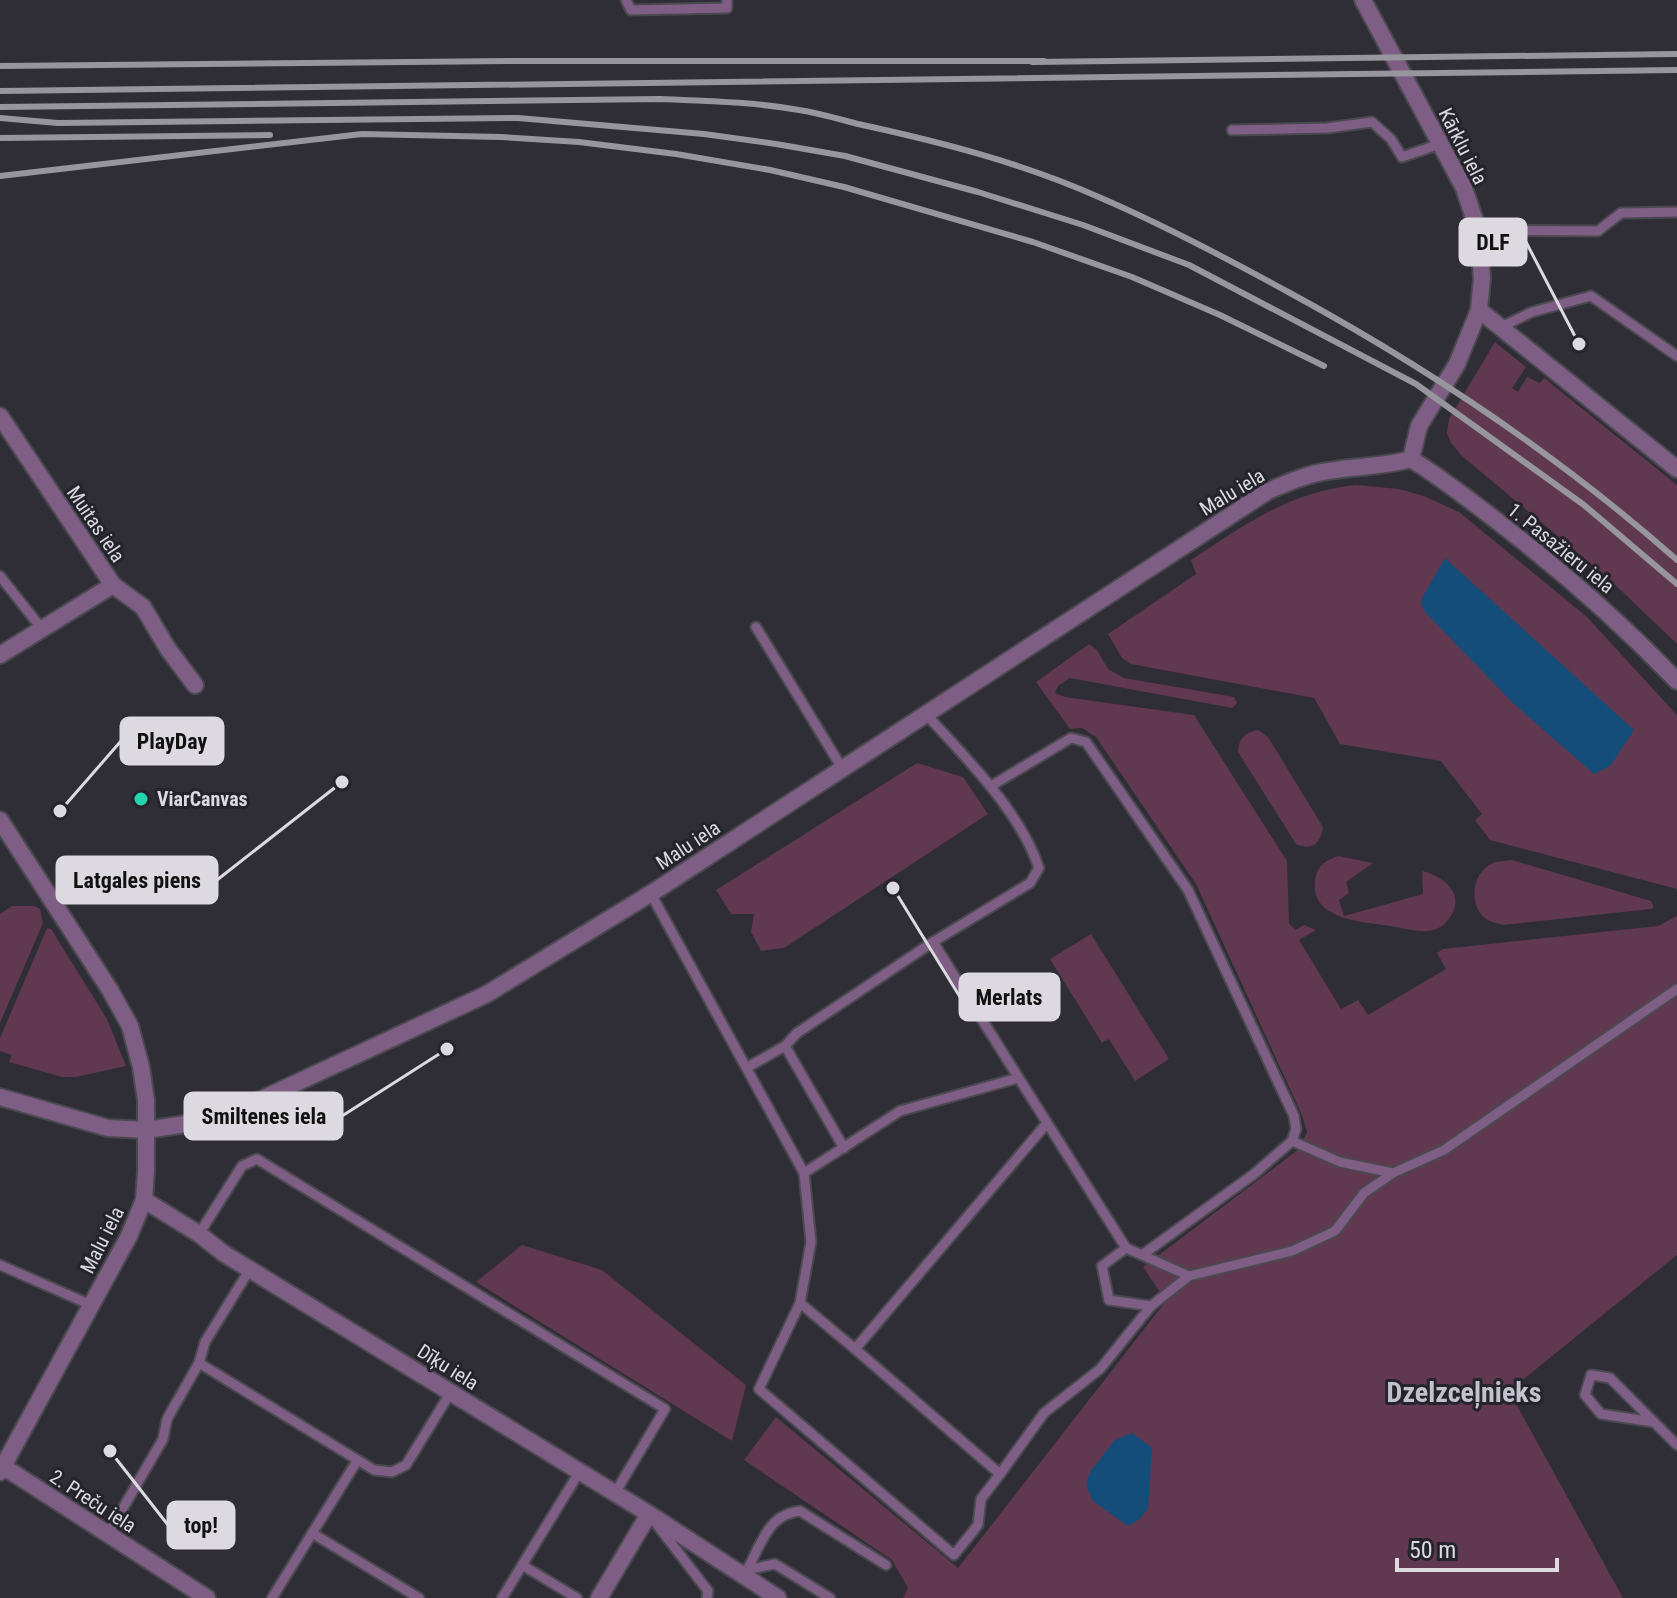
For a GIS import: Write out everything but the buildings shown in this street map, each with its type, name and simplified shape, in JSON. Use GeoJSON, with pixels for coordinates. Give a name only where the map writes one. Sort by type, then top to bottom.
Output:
{"type":"FeatureCollection","features":[{"type":"Feature","properties":{"kind":"street","name":"Kārklu iela"},"geometry":{"type":"LineString","coordinates":[[1363,0],[1464,188],[1478,230],[1482,278],[1479,310]]}},
{"type":"Feature","properties":{"kind":"street"},"geometry":{"type":"LineString","coordinates":[[1411,459],[1419,426],[1457,364],[1479,310],[1677,469]]}},
{"type":"Feature","properties":{"kind":"street","name":"Muitas iela"},"geometry":{"type":"LineString","coordinates":[[0,416],[113,585],[143,607],[168,649],[195,685]]}},
{"type":"Feature","properties":{"kind":"street","name":"1. Pasažieru iela"},"geometry":{"type":"LineString","coordinates":[[1411,459],[1444,479],[1559,570],[1630,632],[1677,681]]}},
{"type":"Feature","properties":{"kind":"street","name":"Malu iela"},"geometry":{"type":"LineString","coordinates":[[2,1469],[129,1236],[144,1200],[146,1130],[219,1119],[487,994],[651,894],[1268,491],[1296,479],[1329,471],[1387,466],[1411,459]]}},
{"type":"Feature","properties":{"kind":"street"},"geometry":{"type":"LineString","coordinates":[[0,655],[113,585]]}},
{"type":"Feature","properties":{"kind":"street"},"geometry":{"type":"LineString","coordinates":[[0,820],[130,1026],[143,1078],[146,1130],[108,1128],[0,1097]]}},
{"type":"Feature","properties":{"kind":"street","name":"Dīķu iela"},"geometry":{"type":"LineString","coordinates":[[144,1200],[250,1269],[743,1571],[778,1598]]}},
{"type":"Feature","properties":{"kind":"street","name":"2. Preču iela"},"geometry":{"type":"LineString","coordinates":[[2,1469],[207,1598]]}},
{"type":"Feature","properties":{"kind":"street"},"geometry":{"type":"LineString","coordinates":[[599,1598],[649,1514]]}},
{"type":"Feature","properties":{"kind":"lane"},"geometry":{"type":"LineString","coordinates":[[626,0],[631,10],[727,8],[727,0]]}},
{"type":"Feature","properties":{"kind":"lane"},"geometry":{"type":"LineString","coordinates":[[1232,130],[1327,128],[1372,122],[1391,139],[1402,157],[1440,144]]}},
{"type":"Feature","properties":{"kind":"lane"},"geometry":{"type":"LineString","coordinates":[[1478,230],[1598,231],[1621,213],[1677,212]]}},
{"type":"Feature","properties":{"kind":"lane"},"geometry":{"type":"LineString","coordinates":[[1501,327],[1532,312],[1591,296],[1677,356]]}},
{"type":"Feature","properties":{"kind":"lane"},"geometry":{"type":"LineString","coordinates":[[0,576],[42,629]]}},
{"type":"Feature","properties":{"kind":"lane"},"geometry":{"type":"LineString","coordinates":[[756,627],[842,768]]}},
{"type":"Feature","properties":{"kind":"lane"},"geometry":{"type":"LineString","coordinates":[[748,1067],[785,1046],[797,1033],[933,942],[1030,883],[1039,868],[1034,854],[991,786],[925,713]]}},
{"type":"Feature","properties":{"kind":"lane"},"geometry":{"type":"LineString","coordinates":[[991,786],[1071,738],[1086,742],[1188,890],[1294,1116],[1296,1129],[1292,1141],[1254,1174],[1142,1255]]}},
{"type":"Feature","properties":{"kind":"lane"},"geometry":{"type":"LineString","coordinates":[[651,894],[804,1173],[811,1242],[800,1303],[759,1389],[954,1555],[978,1525],[981,1499],[1044,1413],[1100,1369],[1151,1306],[1189,1276],[1292,1251],[1335,1231],[1364,1193],[1393,1173],[1444,1150],[1677,989]]}},
{"type":"Feature","properties":{"kind":"lane"},"geometry":{"type":"LineString","coordinates":[[933,942],[1126,1248],[1189,1276]]}},
{"type":"Feature","properties":{"kind":"lane"},"geometry":{"type":"LineString","coordinates":[[785,1046],[844,1148]]}},
{"type":"Feature","properties":{"kind":"lane"},"geometry":{"type":"LineString","coordinates":[[804,1173],[900,1111],[1018,1078]]}},
{"type":"Feature","properties":{"kind":"lane"},"geometry":{"type":"LineString","coordinates":[[855,1349],[1047,1123]]}},
{"type":"Feature","properties":{"kind":"lane"},"geometry":{"type":"LineString","coordinates":[[1292,1141],[1340,1162],[1393,1173]]}},
{"type":"Feature","properties":{"kind":"lane"},"geometry":{"type":"LineString","coordinates":[[199,1234],[242,1166],[257,1159],[665,1409],[615,1493]]}},
{"type":"Feature","properties":{"kind":"lane"},"geometry":{"type":"LineString","coordinates":[[1126,1248],[1102,1266],[1109,1300],[1151,1306]]}},
{"type":"Feature","properties":{"kind":"lane"},"geometry":{"type":"LineString","coordinates":[[0,1265],[91,1305]]}},
{"type":"Feature","properties":{"kind":"lane"},"geometry":{"type":"LineString","coordinates":[[108,1534],[163,1439],[167,1419],[199,1363],[205,1342],[250,1269]]}},
{"type":"Feature","properties":{"kind":"lane"},"geometry":{"type":"LineString","coordinates":[[800,1303],[1000,1474]]}},
{"type":"Feature","properties":{"kind":"lane"},"geometry":{"type":"LineString","coordinates":[[199,1363],[374,1470],[392,1472],[406,1465],[451,1392]]}},
{"type":"Feature","properties":{"kind":"lane"},"geometry":{"type":"LineString","coordinates":[[1653,1422],[1601,1414],[1585,1395],[1591,1375],[1610,1378],[1677,1445]]}},
{"type":"Feature","properties":{"kind":"lane"},"geometry":{"type":"LineString","coordinates":[[272,1598],[357,1461]]}},
{"type":"Feature","properties":{"kind":"lane"},"geometry":{"type":"LineString","coordinates":[[502,1598],[580,1471]]}},
{"type":"Feature","properties":{"kind":"lane"},"geometry":{"type":"LineString","coordinates":[[743,1571],[775,1519],[787,1512],[800,1511],[886,1565]]}},
{"type":"Feature","properties":{"kind":"lane"},"geometry":{"type":"LineString","coordinates":[[649,1514],[708,1591],[707,1598]]}},
{"type":"Feature","properties":{"kind":"lane"},"geometry":{"type":"LineString","coordinates":[[312,1533],[419,1598]]}},
{"type":"Feature","properties":{"kind":"lane"},"geometry":{"type":"LineString","coordinates":[[743,1571],[775,1564],[830,1598]]}},
{"type":"Feature","properties":{"kind":"lane"},"geometry":{"type":"LineString","coordinates":[[522,1565],[577,1598]]}},
{"type":"Feature","properties":{"kind":"shaded area"},"geometry":{"type":"Polygon","coordinates":[[[1495,342],[1526,367],[1512,388],[1518,392],[1527,377],[1540,383],[1544,378],[1677,485],[1677,644],[1609,579],[1462,456],[1451,443],[1447,433],[1449,419],[1495,342]]]}},
{"type":"Feature","properties":{"kind":"shaded area"},"geometry":{"type":"Polygon","coordinates":[[[1356,485],[1399,489],[1424,496],[1459,512],[1587,617],[1677,715],[1677,889],[1490,840],[1475,820],[1482,814],[1441,761],[1340,744],[1314,698],[1131,664],[1122,658],[1108,634],[1196,574],[1191,560],[1250,522],[1289,502],[1356,485]]]}},
{"type":"Feature","properties":{"kind":"shaded area"},"geometry":{"type":"Polygon","coordinates":[[[1089,644],[1097,650],[1108,669],[1124,678],[1234,697],[1237,703],[1232,708],[1070,678],[1058,686],[1055,693],[1194,715],[1287,861],[1289,923],[1295,930],[1304,925],[1316,930],[1299,940],[1341,1009],[1358,1000],[1368,1015],[1446,969],[1437,953],[1443,949],[1658,926],[1677,916],[1677,1255],[1509,1391],[1623,1598],[903,1598],[908,1588],[892,1560],[744,1460],[776,1417],[958,1568],[1166,1301],[1143,1267],[1299,1149],[1307,1132],[1196,884],[1096,737],[1082,728],[1070,729],[1036,682],[1089,644]]]}},
{"type":"Feature","properties":{"kind":"shaded area"},"geometry":{"type":"Polygon","coordinates":[[[1258,730],[1268,737],[1323,827],[1320,838],[1311,846],[1296,844],[1238,752],[1243,737],[1258,730]]]}},
{"type":"Feature","properties":{"kind":"shaded area"},"geometry":{"type":"Polygon","coordinates":[[[917,763],[963,777],[988,814],[784,948],[761,951],[751,932],[754,914],[731,914],[716,890],[917,763]]]}},
{"type":"Feature","properties":{"kind":"shaded area"},"geometry":{"type":"Polygon","coordinates":[[[1338,856],[1373,863],[1346,882],[1349,893],[1339,900],[1344,916],[1423,894],[1422,871],[1438,877],[1450,888],[1454,895],[1454,910],[1443,926],[1428,931],[1341,917],[1321,904],[1315,881],[1322,865],[1338,856]]]}},
{"type":"Feature","properties":{"kind":"shaded area"},"geometry":{"type":"Polygon","coordinates":[[[1512,860],[1651,901],[1654,907],[1503,925],[1485,918],[1479,912],[1474,897],[1475,888],[1486,867],[1512,860]]]}},
{"type":"Feature","properties":{"kind":"shaded area"},"geometry":{"type":"Polygon","coordinates":[[[12,906],[40,909],[43,923],[0,1023],[0,914],[12,906]]]}},
{"type":"Feature","properties":{"kind":"shaded area"},"geometry":{"type":"Polygon","coordinates":[[[47,928],[51,929],[107,1019],[126,1066],[62,1077],[9,1062],[12,1055],[0,1051],[0,1038],[47,928]]]}},
{"type":"Feature","properties":{"kind":"shaded area"},"geometry":{"type":"Polygon","coordinates":[[[1091,934],[1169,1059],[1135,1081],[1109,1039],[1102,1043],[1050,959],[1091,934]]]}},
{"type":"Feature","properties":{"kind":"shaded area"},"geometry":{"type":"Polygon","coordinates":[[[522,1245],[602,1270],[746,1385],[732,1441],[476,1282],[522,1245]]]}},
{"type":"Feature","properties":{"kind":"water"},"geometry":{"type":"Polygon","coordinates":[[[1445,558],[1634,730],[1610,766],[1594,774],[1513,703],[1426,613],[1421,604],[1422,598],[1445,558]]]}},
{"type":"Feature","properties":{"kind":"water"},"geometry":{"type":"Polygon","coordinates":[[[1132,1433],[1152,1448],[1148,1508],[1140,1519],[1128,1526],[1093,1501],[1086,1485],[1090,1472],[1115,1440],[1132,1433]]]}},
{"type":"Feature","properties":{"kind":"railway"},"geometry":{"type":"LineString","coordinates":[[1032,62],[1677,54]]}},
{"type":"Feature","properties":{"kind":"railway"},"geometry":{"type":"LineString","coordinates":[[0,66],[512,61],[1044,61]]}},
{"type":"Feature","properties":{"kind":"railway"},"geometry":{"type":"LineString","coordinates":[[0,91],[1677,70]]}},
{"type":"Feature","properties":{"kind":"railway"},"geometry":{"type":"LineString","coordinates":[[0,107],[661,99],[799,110],[951,146],[1042,174],[1125,209],[1220,255],[1341,322],[1491,416],[1586,485],[1677,560]]}},
{"type":"Feature","properties":{"kind":"railway"},"geometry":{"type":"LineString","coordinates":[[0,118],[58,123],[518,118],[704,134],[776,144],[845,156],[978,192],[1083,225],[1189,265],[1416,384],[1584,505],[1677,584]]}},
{"type":"Feature","properties":{"kind":"railway"},"geometry":{"type":"LineString","coordinates":[[0,176],[362,134],[501,137],[579,142],[676,154],[770,170],[844,187],[1033,242],[1132,277],[1220,315],[1324,366]]}},
{"type":"Feature","properties":{"kind":"railway"},"geometry":{"type":"LineString","coordinates":[[0,138],[270,135]]}},
{"type":"Feature","properties":{"kind":"place","name":"DLF"},"geometry":{"type":"Point","coordinates":[1579,344]}},
{"type":"Feature","properties":{"kind":"place","name":"Latgales piens"},"geometry":{"type":"Point","coordinates":[342,782]}},
{"type":"Feature","properties":{"kind":"place","name":"ViarCanvas"},"geometry":{"type":"Point","coordinates":[141,799]}},
{"type":"Feature","properties":{"kind":"place","name":"PlayDay"},"geometry":{"type":"Point","coordinates":[60,811]}},
{"type":"Feature","properties":{"kind":"place","name":"Merlats"},"geometry":{"type":"Point","coordinates":[893,888]}},
{"type":"Feature","properties":{"kind":"place","name":"Smiltenes iela"},"geometry":{"type":"Point","coordinates":[447,1049]}},
{"type":"Feature","properties":{"kind":"place","name":"top!"},"geometry":{"type":"Point","coordinates":[110,1451]}},
{"type":"Feature","properties":{"kind":"district","name":"Dzelzceļnieks"},"geometry":{"type":"Point","coordinates":[1464,1392]}}]}
